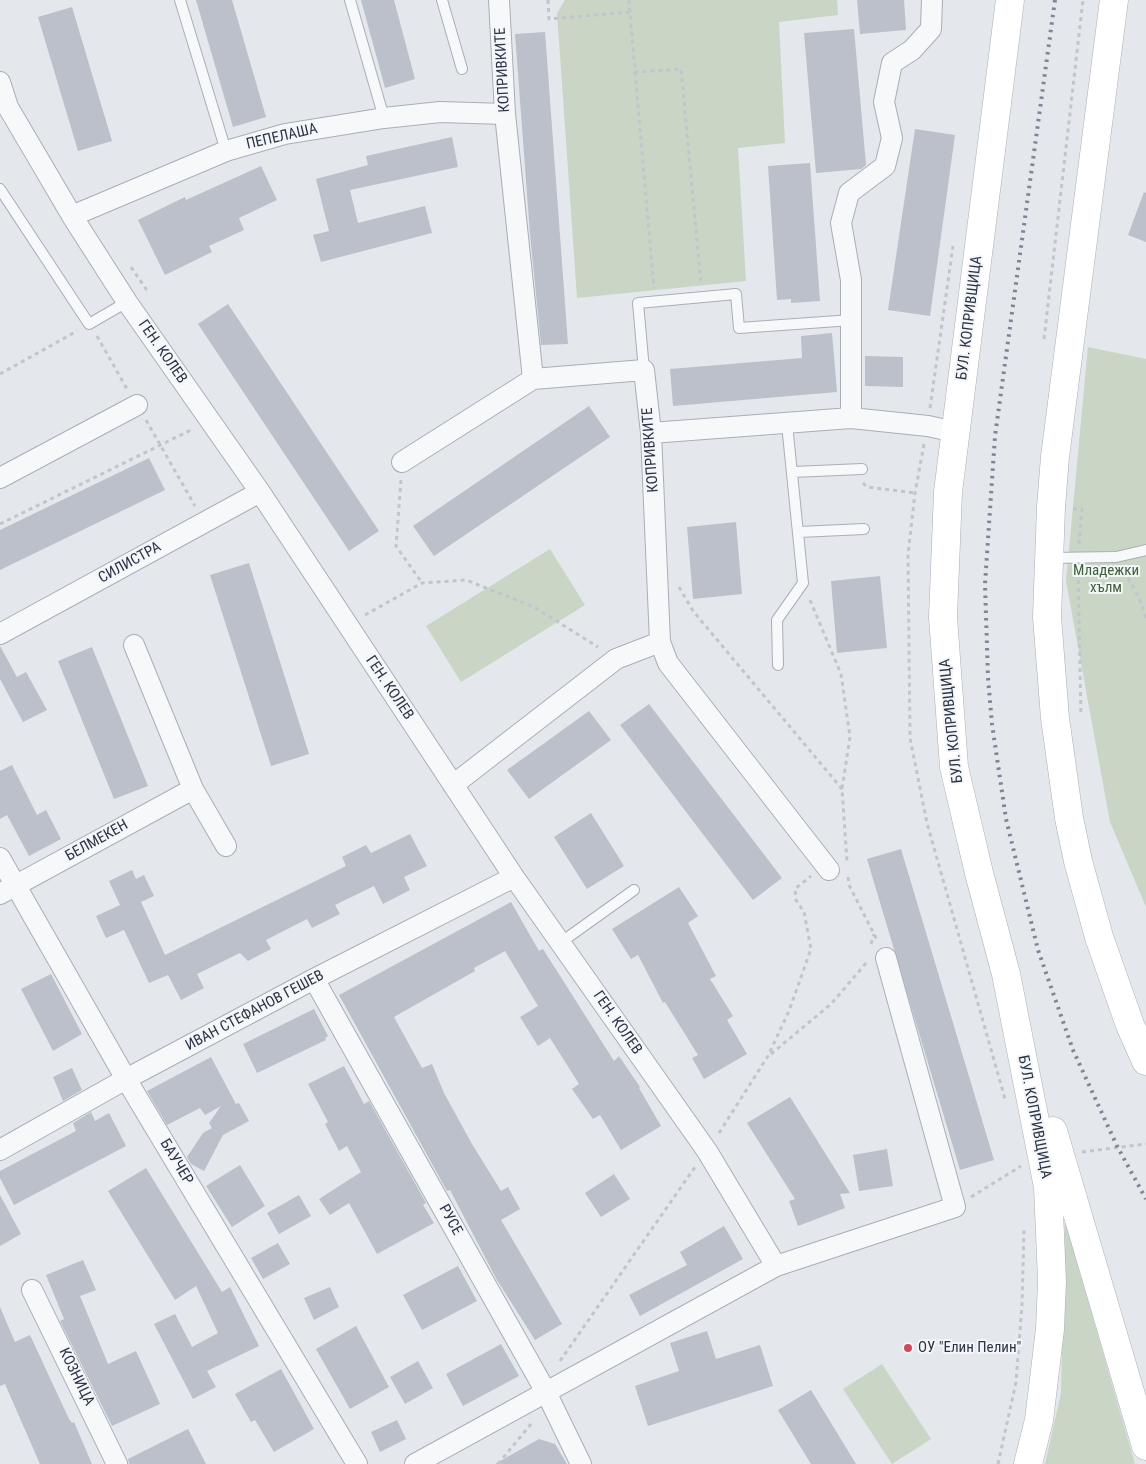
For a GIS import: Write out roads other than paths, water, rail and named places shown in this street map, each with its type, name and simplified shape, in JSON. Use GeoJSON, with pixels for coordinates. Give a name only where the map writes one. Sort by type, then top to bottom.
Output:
{"type":"FeatureCollection","features":[{"type":"Feature","properties":{"kind":"main road","name":"БУЛ. КОПРИВЩИЦА"},"geometry":{"type":"LineString","coordinates":[[1010,0],[948,492],[943,617],[947,698],[954,767],[1006,974],[1048,1186],[1052,1281],[1046,1370],[1039,1420],[1028,1464]]}},
{"type":"Feature","properties":{"kind":"main road"},"geometry":{"type":"LineString","coordinates":[[1114,0],[1055,458],[1048,558],[1047,617],[1049,664],[1069,818],[1099,938],[1130,1025],[1146,1061]]}},
{"type":"Feature","properties":{"kind":"main road"},"geometry":{"type":"LineString","coordinates":[[1006,974],[1146,1446]]}},
{"type":"Feature","properties":{"kind":"street","name":"КОПРИВКИТЕ"},"geometry":{"type":"LineString","coordinates":[[499,0],[505,114],[533,379]]}},
{"type":"Feature","properties":{"kind":"street"},"geometry":{"type":"LineString","coordinates":[[851,418],[852,280],[842,224],[849,193],[885,166],[892,138],[884,102],[892,63],[912,50],[930,29],[932,0]]}},
{"type":"Feature","properties":{"kind":"street","name":"ГЕН. КОЛЕВ"},"geometry":{"type":"LineString","coordinates":[[0,82],[4,108],[127,302],[260,492],[514,877],[707,1151],[776,1266]]}},
{"type":"Feature","properties":{"kind":"street","name":"ПЕПЕЛАША"},"geometry":{"type":"LineString","coordinates":[[72,216],[226,151],[285,134],[384,118],[440,112],[505,114]]}},
{"type":"Feature","properties":{"kind":"street","name":"КОПРИВКИТЕ"},"geometry":{"type":"LineString","coordinates":[[644,370],[651,433],[660,642]]}},
{"type":"Feature","properties":{"kind":"street"},"geometry":{"type":"LineString","coordinates":[[402,462],[533,379],[644,370]]}},
{"type":"Feature","properties":{"kind":"street"},"geometry":{"type":"LineString","coordinates":[[0,478],[137,405]]}},
{"type":"Feature","properties":{"kind":"street"},"geometry":{"type":"LineString","coordinates":[[651,433],[851,418],[928,426],[955,432]]}},
{"type":"Feature","properties":{"kind":"street","name":"СИЛИСТРА"},"geometry":{"type":"LineString","coordinates":[[0,634],[260,492]]}},
{"type":"Feature","properties":{"kind":"street"},"geometry":{"type":"LineString","coordinates":[[453,785],[616,659],[660,642],[668,663],[838,869]]}},
{"type":"Feature","properties":{"kind":"street"},"geometry":{"type":"LineString","coordinates":[[134,644],[193,789],[226,846]]}},
{"type":"Feature","properties":{"kind":"street","name":"БЕЛМЕКЕН"},"geometry":{"type":"LineString","coordinates":[[8,890],[193,789]]}},
{"type":"Feature","properties":{"kind":"street","name":"БАУЧЕР"},"geometry":{"type":"LineString","coordinates":[[0,858],[8,890],[126,1079],[357,1464]]}},
{"type":"Feature","properties":{"kind":"street","name":"ИВАН СТЕФАНОВ ГЕШЕВ"},"geometry":{"type":"LineString","coordinates":[[0,1150],[126,1079],[314,979],[514,877]]}},
{"type":"Feature","properties":{"kind":"street"},"geometry":{"type":"LineString","coordinates":[[415,1464],[551,1394],[776,1266],[956,1207],[875,955]]}},
{"type":"Feature","properties":{"kind":"street","name":"РУСЕ"},"geometry":{"type":"LineString","coordinates":[[314,979],[551,1394],[581,1464]]}},
{"type":"Feature","properties":{"kind":"street","name":"КОЗНИЦА"},"geometry":{"type":"LineString","coordinates":[[32,1290],[118,1464]]}},
{"type":"Feature","properties":{"kind":"lane"},"geometry":{"type":"LineString","coordinates":[[180,0],[226,151]]}},
{"type":"Feature","properties":{"kind":"lane"},"geometry":{"type":"LineString","coordinates":[[350,0],[384,118]]}},
{"type":"Feature","properties":{"kind":"lane"},"geometry":{"type":"LineString","coordinates":[[442,0],[462,69]]}},
{"type":"Feature","properties":{"kind":"lane"},"geometry":{"type":"LineString","coordinates":[[0,188],[90,324],[127,302]]}},
{"type":"Feature","properties":{"kind":"lane"},"geometry":{"type":"LineString","coordinates":[[644,370],[638,303],[736,294],[739,328],[852,320]]}},
{"type":"Feature","properties":{"kind":"lane"},"geometry":{"type":"LineString","coordinates":[[778,665],[777,620],[803,583],[787,424]]}},
{"type":"Feature","properties":{"kind":"lane"},"geometry":{"type":"LineString","coordinates":[[793,472],[859,469]]}},
{"type":"Feature","properties":{"kind":"lane"},"geometry":{"type":"LineString","coordinates":[[798,532],[864,529]]}},
{"type":"Feature","properties":{"kind":"lane"},"geometry":{"type":"LineString","coordinates":[[1048,558],[1116,557],[1146,550]]}},
{"type":"Feature","properties":{"kind":"lane"},"geometry":{"type":"LineString","coordinates":[[560,942],[634,890]]}},
{"type":"Feature","properties":{"kind":"railway"},"geometry":{"type":"LineString","coordinates":[[1055,0],[995,436],[985,584],[988,678],[992,724],[1006,819],[1038,950],[1073,1050],[1117,1146],[1146,1199]]}},
{"type":"Feature","properties":{"kind":"place","name":"ОУ \"Елин Пелин\""},"geometry":{"type":"Point","coordinates":[908,1348]}},
{"type":"Feature","properties":{"kind":"park label","name":"Младежки хълм"},"geometry":{"type":"Point","coordinates":[1106,580]}}]}
